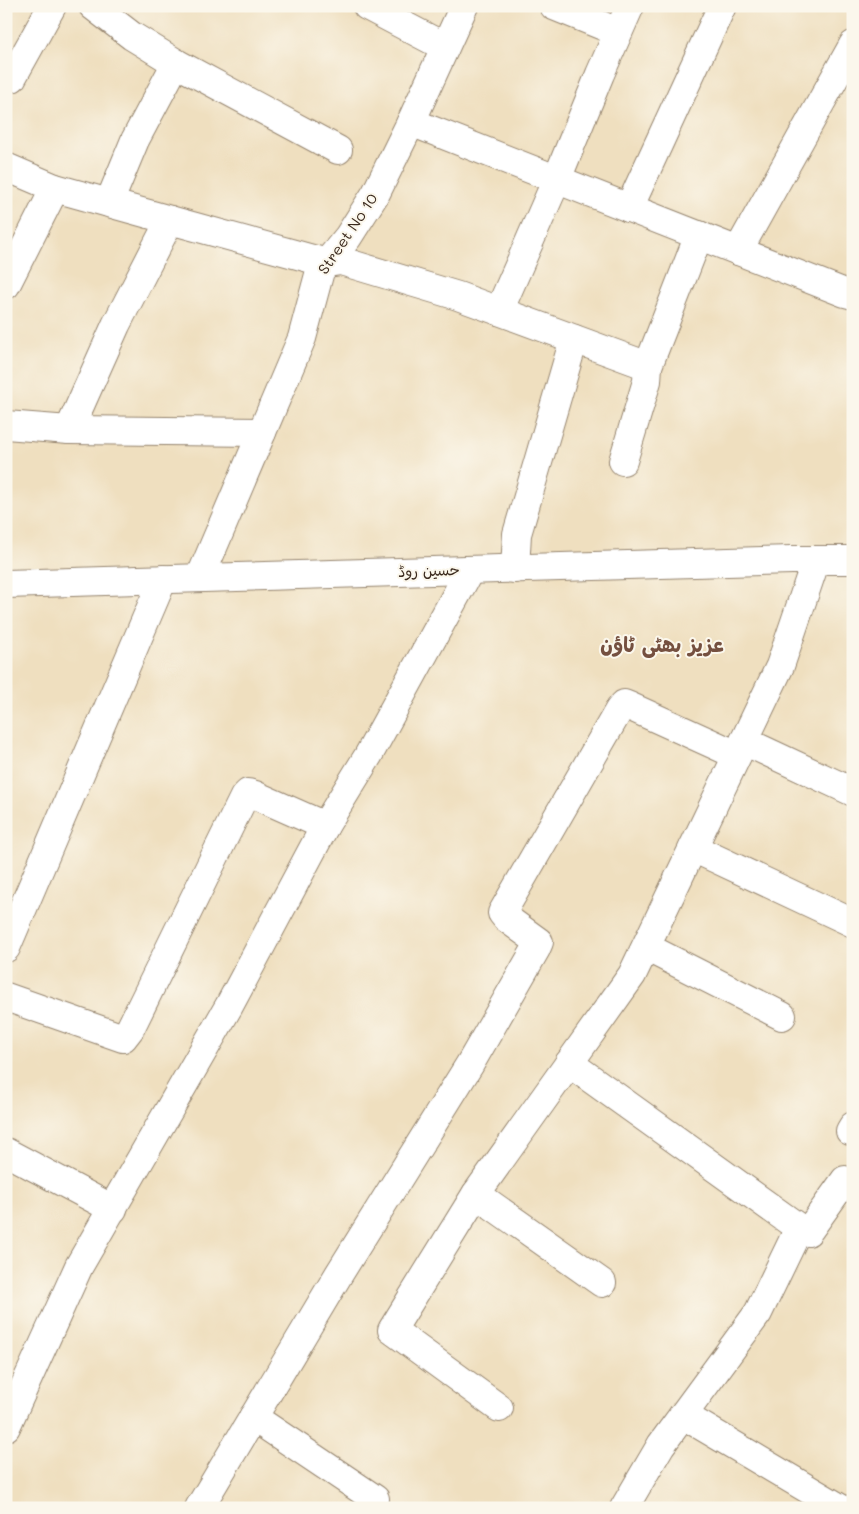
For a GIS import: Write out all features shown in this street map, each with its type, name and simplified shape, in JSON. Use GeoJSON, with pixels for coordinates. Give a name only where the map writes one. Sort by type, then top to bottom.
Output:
{"type":"FeatureCollection","features":[{"type":"Feature","properties":{"kind":"street"},"geometry":{"type":"LineString","coordinates":[[6,75],[12,78],[52,6]]}},
{"type":"Feature","properties":{"kind":"street"},"geometry":{"type":"LineString","coordinates":[[93,6],[132,36],[176,63],[338,150]]}},
{"type":"Feature","properties":{"kind":"street"},"geometry":{"type":"LineString","coordinates":[[367,6],[446,47]]}},
{"type":"Feature","properties":{"kind":"street","name":"Street No 10"},"geometry":{"type":"LineString","coordinates":[[200,578],[302,338],[320,271],[348,236],[376,193],[464,6]]}},
{"type":"Feature","properties":{"kind":"street"},"geometry":{"type":"LineString","coordinates":[[554,6],[618,32]]}},
{"type":"Feature","properties":{"kind":"street"},"geometry":{"type":"LineString","coordinates":[[499,311],[557,180],[630,6]]}},
{"type":"Feature","properties":{"kind":"street"},"geometry":{"type":"LineString","coordinates":[[630,208],[722,6]]}},
{"type":"Feature","properties":{"kind":"street"},"geometry":{"type":"LineString","coordinates":[[738,251],[853,45]]}},
{"type":"Feature","properties":{"kind":"street"},"geometry":{"type":"LineString","coordinates":[[109,203],[136,140],[176,63]]}},
{"type":"Feature","properties":{"kind":"street"},"geometry":{"type":"LineString","coordinates":[[411,122],[853,295]]}},
{"type":"Feature","properties":{"kind":"street"},"geometry":{"type":"LineString","coordinates":[[6,167],[55,188],[327,263],[341,261],[458,296],[648,366]]}},
{"type":"Feature","properties":{"kind":"street"},"geometry":{"type":"LineString","coordinates":[[6,285],[55,188]]}},
{"type":"Feature","properties":{"kind":"street"},"geometry":{"type":"LineString","coordinates":[[69,430],[116,325],[170,220]]}},
{"type":"Feature","properties":{"kind":"street"},"geometry":{"type":"LineString","coordinates":[[623,461],[647,381],[648,366],[699,236]]}},
{"type":"Feature","properties":{"kind":"street"},"geometry":{"type":"LineString","coordinates":[[515,569],[517,534],[574,338]]}},
{"type":"Feature","properties":{"kind":"street"},"geometry":{"type":"LineString","coordinates":[[6,425],[69,430],[262,432]]}},
{"type":"Feature","properties":{"kind":"street"},"geometry":{"type":"LineString","coordinates":[[499,1408],[392,1330],[476,1194],[632,975],[780,666],[816,560]]}},
{"type":"Feature","properties":{"kind":"street","name":"حسین روڈ"},"geometry":{"type":"LineString","coordinates":[[6,584],[853,560]]}},
{"type":"Feature","properties":{"kind":"street"},"geometry":{"type":"LineString","coordinates":[[6,1427],[79,1266],[229,1006],[325,826],[368,756],[470,570]]}},
{"type":"Feature","properties":{"kind":"street"},"geometry":{"type":"LineString","coordinates":[[6,948],[163,579]]}},
{"type":"Feature","properties":{"kind":"street"},"geometry":{"type":"LineString","coordinates":[[199,1508],[339,1274],[470,1064],[536,949],[538,942],[502,913],[624,704],[853,792]]}},
{"type":"Feature","properties":{"kind":"street"},"geometry":{"type":"LineString","coordinates":[[6,997],[123,1038],[134,1020],[244,797],[248,793],[255,795],[325,826]]}},
{"type":"Feature","properties":{"kind":"street"},"geometry":{"type":"LineString","coordinates":[[693,848],[853,924]]}},
{"type":"Feature","properties":{"kind":"street"},"geometry":{"type":"LineString","coordinates":[[646,946],[782,1016]]}},
{"type":"Feature","properties":{"kind":"street"},"geometry":{"type":"LineString","coordinates":[[569,1063],[798,1228],[808,1232],[845,1180],[853,1184]]}},
{"type":"Feature","properties":{"kind":"street"},"geometry":{"type":"LineString","coordinates":[[6,1152],[112,1209]]}},
{"type":"Feature","properties":{"kind":"street"},"geometry":{"type":"LineString","coordinates":[[476,1194],[602,1283]]}},
{"type":"Feature","properties":{"kind":"street"},"geometry":{"type":"LineString","coordinates":[[624,1508],[662,1445],[758,1313],[798,1228]]}},
{"type":"Feature","properties":{"kind":"street"},"geometry":{"type":"LineString","coordinates":[[683,1415],[840,1508]]}},
{"type":"Feature","properties":{"kind":"street"},"geometry":{"type":"LineString","coordinates":[[253,1417],[375,1499]]}},
{"type":"Feature","properties":{"kind":"district","name":"عزیز بھٹی ٹاؤن"},"geometry":{"type":"Point","coordinates":[662,645]}}]}
